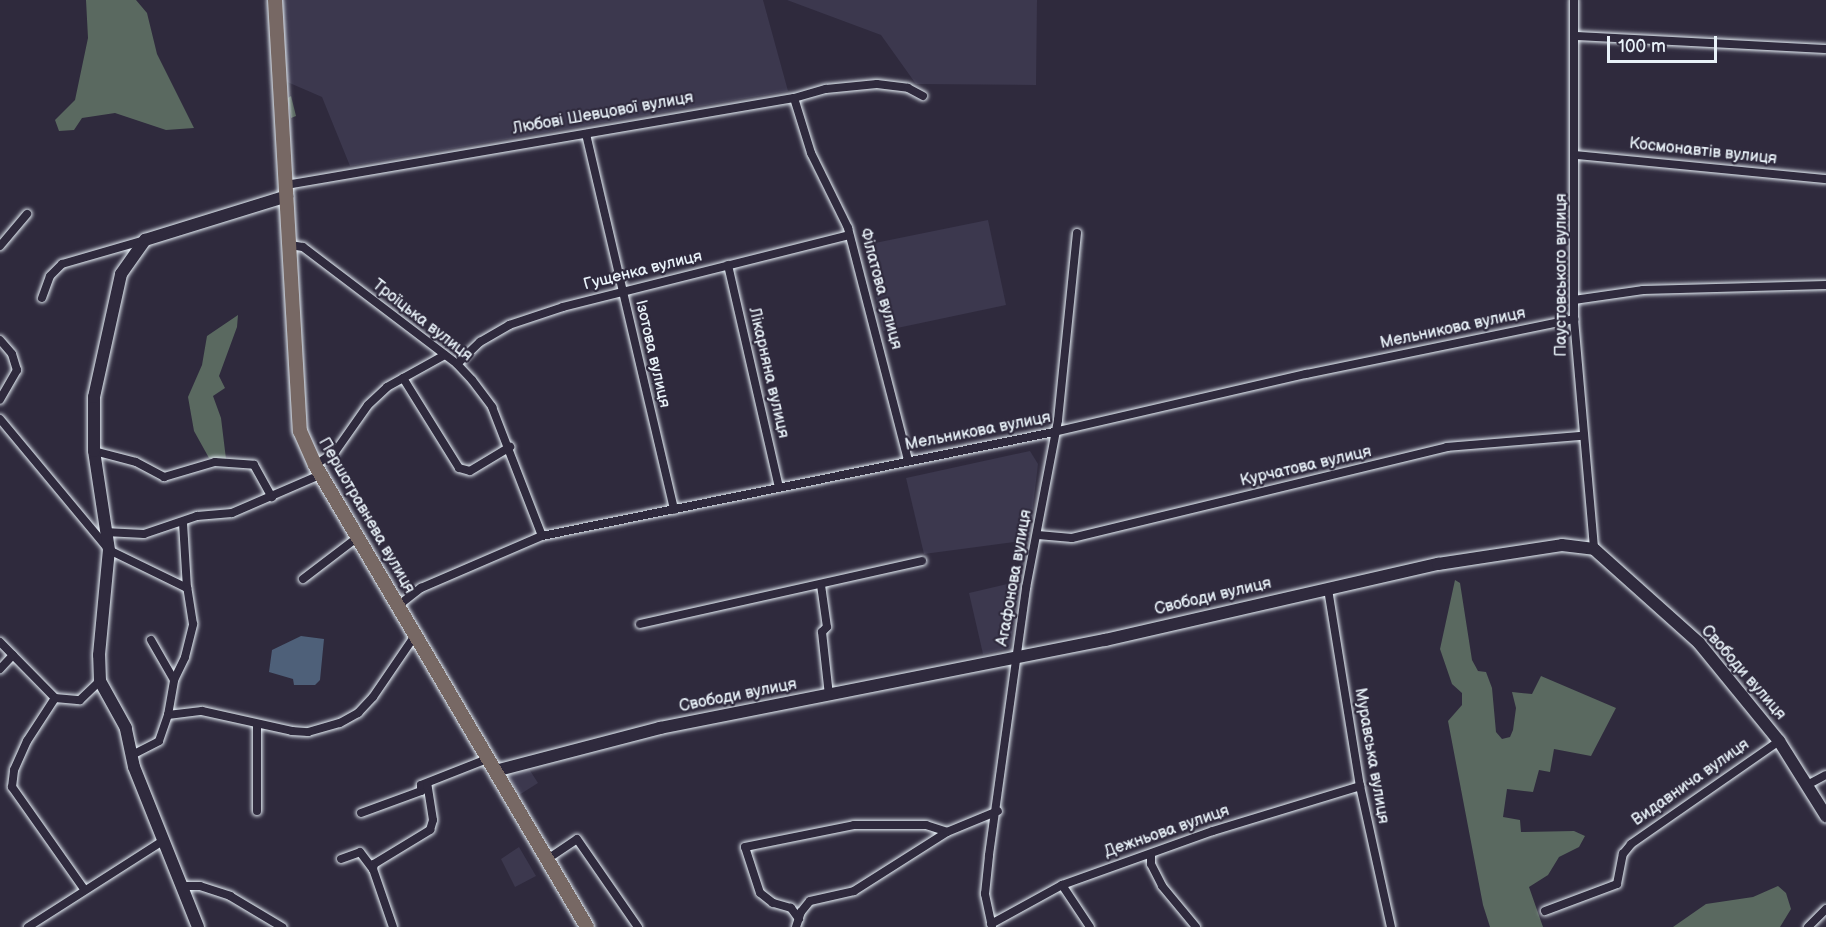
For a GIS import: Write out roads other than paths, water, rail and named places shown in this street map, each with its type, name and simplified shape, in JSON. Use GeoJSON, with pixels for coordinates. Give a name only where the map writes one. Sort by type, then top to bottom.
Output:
{"type":"FeatureCollection","features":[{"type":"Feature","properties":{"kind":"main road","name":"Першотравнева вулиця"},"geometry":{"type":"LineString","coordinates":[[275,0],[290,245],[295,399],[300,431],[318,470],[587,927]]}},
{"type":"Feature","properties":{"kind":"street","name":"Паустовського вулиця"},"geometry":{"type":"LineString","coordinates":[[1574,0],[1576,36],[1574,320],[1582,435],[1594,549]]}},
{"type":"Feature","properties":{"kind":"street"},"geometry":{"type":"LineString","coordinates":[[1576,36],[1826,49]]}},
{"type":"Feature","properties":{"kind":"street","name":"Любові Шевцової вулиця"},"geometry":{"type":"LineString","coordinates":[[42,298],[50,276],[62,264],[145,240],[287,190],[794,98],[826,89],[878,84],[908,88],[923,96]]}},
{"type":"Feature","properties":{"kind":"street","name":"Філатова вулиця"},"geometry":{"type":"LineString","coordinates":[[794,98],[811,153],[849,235],[908,460]]}},
{"type":"Feature","properties":{"kind":"street","name":"Ізотова вулиця"},"geometry":{"type":"LineString","coordinates":[[586,134],[674,510]]}},
{"type":"Feature","properties":{"kind":"street","name":"Космонавтів вулиця"},"geometry":{"type":"LineString","coordinates":[[1576,155],[1826,179]]}},
{"type":"Feature","properties":{"kind":"street"},"geometry":{"type":"LineString","coordinates":[[0,246],[27,214]]}},
{"type":"Feature","properties":{"kind":"street","name":"Агафонова вулиця"},"geometry":{"type":"LineString","coordinates":[[992,926],[985,894],[998,811],[1017,656],[1054,432],[1077,233]]}},
{"type":"Feature","properties":{"kind":"street","name":"Гущенка вулиця"},"geometry":{"type":"LineString","coordinates":[[458,364],[480,342],[509,325],[622,292],[849,235]]}},
{"type":"Feature","properties":{"kind":"street"},"geometry":{"type":"LineString","coordinates":[[145,240],[121,274],[97,374],[94,451],[109,550],[99,655],[100,681],[126,728],[134,754],[134,767],[198,927]]}},
{"type":"Feature","properties":{"kind":"street","name":"Троїцька вулиця"},"geometry":{"type":"LineString","coordinates":[[290,245],[303,247],[458,364],[492,407],[510,447],[542,536]]}},
{"type":"Feature","properties":{"kind":"street","name":"Лікарняна вулиця"},"geometry":{"type":"LineString","coordinates":[[728,265],[779,487]]}},
{"type":"Feature","properties":{"kind":"street"},"geometry":{"type":"LineString","coordinates":[[1574,300],[1643,290],[1826,285]]}},
{"type":"Feature","properties":{"kind":"street","name":"Мельникова вулиця"},"geometry":{"type":"LineString","coordinates":[[399,605],[421,588],[542,536],[1054,432],[1306,374],[1574,320]]}},
{"type":"Feature","properties":{"kind":"street"},"geometry":{"type":"LineString","coordinates":[[0,340],[12,354],[17,370],[0,399]]}},
{"type":"Feature","properties":{"kind":"street"},"geometry":{"type":"LineString","coordinates":[[105,532],[131,536],[197,516],[232,513],[272,497],[318,470],[335,452],[375,398],[403,378],[445,355]]}},
{"type":"Feature","properties":{"kind":"street"},"geometry":{"type":"LineString","coordinates":[[403,378],[459,468],[470,471],[510,447]]}},
{"type":"Feature","properties":{"kind":"street"},"geometry":{"type":"LineString","coordinates":[[0,419],[109,550],[187,588]]}},
{"type":"Feature","properties":{"kind":"street","name":"Курчатова вулиця"},"geometry":{"type":"LineString","coordinates":[[1038,536],[1072,538],[1447,447],[1582,435]]}},
{"type":"Feature","properties":{"kind":"street"},"geometry":{"type":"LineString","coordinates":[[94,451],[136,462],[164,477],[215,462],[254,465],[272,497]]}},
{"type":"Feature","properties":{"kind":"street"},"geometry":{"type":"LineString","coordinates":[[134,754],[159,741],[168,715],[174,680],[185,657],[192,624],[187,588],[183,522]]}},
{"type":"Feature","properties":{"kind":"street"},"geometry":{"type":"LineString","coordinates":[[303,579],[358,537]]}},
{"type":"Feature","properties":{"kind":"street","name":"Свободи вулиця"},"geometry":{"type":"LineString","coordinates":[[495,771],[660,728],[1105,640],[1438,564],[1562,545],[1594,549],[1699,643],[1779,741],[1825,811]]}},
{"type":"Feature","properties":{"kind":"street"},"geometry":{"type":"LineString","coordinates":[[640,624],[922,561]]}},
{"type":"Feature","properties":{"kind":"street"},"geometry":{"type":"LineString","coordinates":[[821,585],[827,627],[822,632],[829,695]]}},
{"type":"Feature","properties":{"kind":"street","name":"Муравська вулиця"},"geometry":{"type":"LineString","coordinates":[[1328,589],[1360,786],[1391,927]]}},
{"type":"Feature","properties":{"kind":"street"},"geometry":{"type":"LineString","coordinates":[[168,715],[202,711],[257,726],[308,732],[340,723],[358,713],[416,633]]}},
{"type":"Feature","properties":{"kind":"street"},"geometry":{"type":"LineString","coordinates":[[151,640],[174,680]]}},
{"type":"Feature","properties":{"kind":"street"},"geometry":{"type":"LineString","coordinates":[[0,642],[55,698],[80,700],[100,681]]}},
{"type":"Feature","properties":{"kind":"street"},"geometry":{"type":"LineString","coordinates":[[0,669],[13,656]]}},
{"type":"Feature","properties":{"kind":"street"},"geometry":{"type":"LineString","coordinates":[[55,698],[27,741],[14,770],[12,787],[84,889]]}},
{"type":"Feature","properties":{"kind":"street"},"geometry":{"type":"LineString","coordinates":[[257,726],[257,811]]}},
{"type":"Feature","properties":{"kind":"street","name":"Видавнича вулиця"},"geometry":{"type":"LineString","coordinates":[[1545,911],[1617,884],[1623,854],[1631,844],[1779,741]]}},
{"type":"Feature","properties":{"kind":"street"},"geometry":{"type":"LineString","coordinates":[[361,813],[421,791],[421,785],[487,759]]}},
{"type":"Feature","properties":{"kind":"street"},"geometry":{"type":"LineString","coordinates":[[1809,784],[1826,775]]}},
{"type":"Feature","properties":{"kind":"street"},"geometry":{"type":"LineString","coordinates":[[373,869],[374,864],[430,830],[433,820],[427,783]]}},
{"type":"Feature","properties":{"kind":"street","name":"Дежньова вулиця"},"geometry":{"type":"LineString","coordinates":[[992,926],[1062,885],[1360,786]]}},
{"type":"Feature","properties":{"kind":"street"},"geometry":{"type":"LineString","coordinates":[[798,923],[810,901],[854,891],[947,832],[998,811]]}},
{"type":"Feature","properties":{"kind":"street"},"geometry":{"type":"LineString","coordinates":[[798,923],[791,908],[773,903],[760,893],[745,847],[854,825],[926,825],[947,832]]}},
{"type":"Feature","properties":{"kind":"street"},"geometry":{"type":"LineString","coordinates":[[546,860],[577,839],[638,927]]}},
{"type":"Feature","properties":{"kind":"street"},"geometry":{"type":"LineString","coordinates":[[28,927],[84,889],[164,840]]}},
{"type":"Feature","properties":{"kind":"street"},"geometry":{"type":"LineString","coordinates":[[341,859],[360,852],[373,869],[393,927]]}},
{"type":"Feature","properties":{"kind":"street"},"geometry":{"type":"LineString","coordinates":[[1151,854],[1151,864],[1162,886],[1196,927]]}},
{"type":"Feature","properties":{"kind":"street"},"geometry":{"type":"LineString","coordinates":[[1062,885],[1090,927]]}},
{"type":"Feature","properties":{"kind":"street"},"geometry":{"type":"LineString","coordinates":[[181,886],[200,886],[230,896],[282,927]]}},
{"type":"Feature","properties":{"kind":"street"},"geometry":{"type":"LineString","coordinates":[[1808,927],[1826,909]]}},
{"type":"Feature","properties":{"kind":"water"},"geometry":{"type":"Polygon","coordinates":[[[301,636],[324,639],[320,680],[315,685],[294,685],[293,679],[269,672],[272,650],[301,636]]]}}]}
